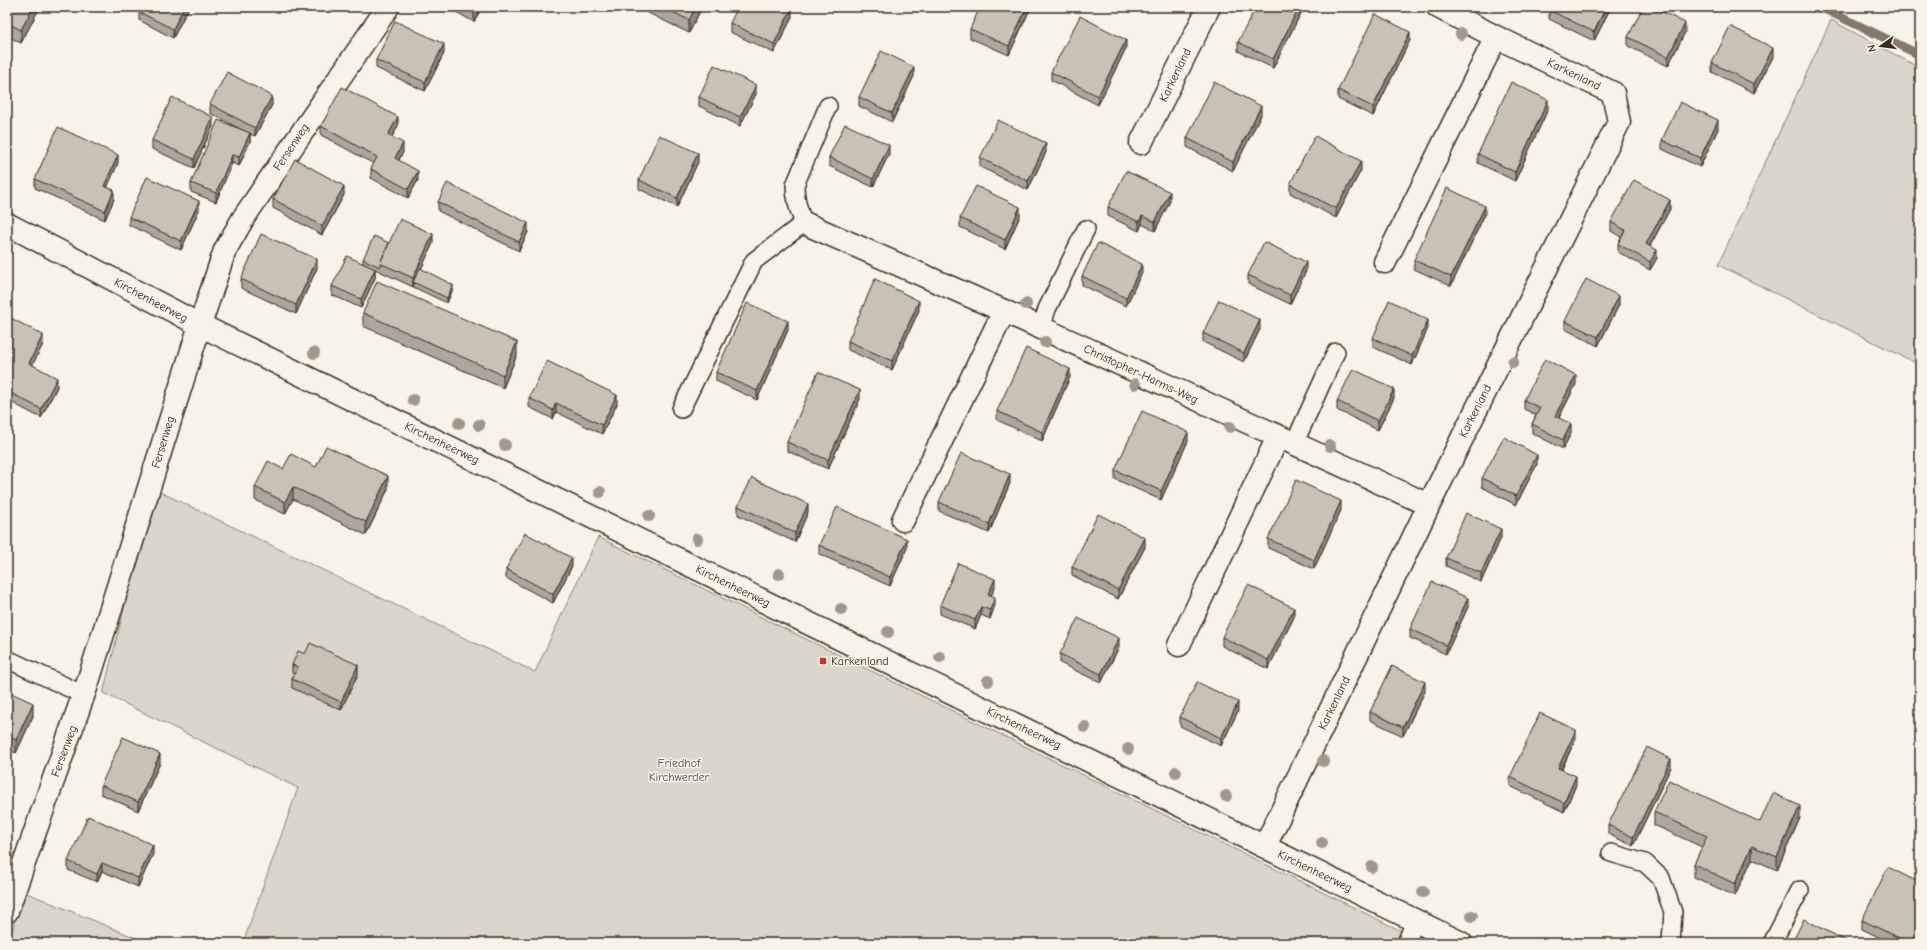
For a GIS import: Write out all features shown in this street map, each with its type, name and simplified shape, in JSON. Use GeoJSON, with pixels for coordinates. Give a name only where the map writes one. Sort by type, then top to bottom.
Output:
{"type":"FeatureCollection","features":[{"type":"Feature","properties":{"kind":"street","name":"Fersenweg"},"geometry":{"type":"LineString","coordinates":[[7,911],[84,695],[225,250],[244,217],[388,7]]}},
{"type":"Feature","properties":{"kind":"street","name":"Karkenland"},"geometry":{"type":"LineString","coordinates":[[1141,143],[1209,7]]}},
{"type":"Feature","properties":{"kind":"street","name":"Karkenland"},"geometry":{"type":"LineString","coordinates":[[1265,846],[1429,505],[1620,122],[1613,93],[1496,37],[1438,7]]}},
{"type":"Feature","properties":{"kind":"street"},"geometry":{"type":"LineString","coordinates":[[1385,262],[1496,37]]}},
{"type":"Feature","properties":{"kind":"street","name":"Christopher-Harms-Weg"},"geometry":{"type":"LineString","coordinates":[[804,223],[1004,311],[1429,505]]}},
{"type":"Feature","properties":{"kind":"street","name":"Kirchenheerweg"},"geometry":{"type":"LineString","coordinates":[[7,224],[200,325],[1461,943]]}},
{"type":"Feature","properties":{"kind":"street"},"geometry":{"type":"LineString","coordinates":[[903,520],[1004,311]]}},
{"type":"Feature","properties":{"kind":"street"},"geometry":{"type":"LineString","coordinates":[[1179,645],[1286,441]]}},
{"type":"Feature","properties":{"kind":"lane"},"geometry":{"type":"LineString","coordinates":[[681,409],[754,261],[804,223],[798,211],[795,198],[795,184],[828,106]]}},
{"type":"Feature","properties":{"kind":"lane"},"geometry":{"type":"LineString","coordinates":[[1041,329],[1047,309],[1086,229]]}},
{"type":"Feature","properties":{"kind":"lane"},"geometry":{"type":"LineString","coordinates":[[1286,441],[1336,352]]}},
{"type":"Feature","properties":{"kind":"lane"},"geometry":{"type":"LineString","coordinates":[[7,659],[84,695]]}},
{"type":"Feature","properties":{"kind":"lane"},"geometry":{"type":"LineString","coordinates":[[1611,853],[1645,863],[1661,878],[1673,912],[1671,943]]}},
{"type":"Feature","properties":{"kind":"lane"},"geometry":{"type":"LineString","coordinates":[[1772,943],[1800,890]]}},
{"type":"Feature","properties":{"kind":"lane"},"geometry":{"type":"LineString","coordinates":[[1406,943],[1415,921]]}},
{"type":"Feature","properties":{"kind":"green space"},"geometry":{"type":"Polygon","coordinates":[[[1831,20],[1920,68],[1920,365],[1718,265],[1831,20]]]}},
{"type":"Feature","properties":{"kind":"green space","name":"Friedhof Kirchwerder"},"geometry":{"type":"Polygon","coordinates":[[[154,489],[535,672],[598,537],[1426,943],[243,943],[298,788],[103,693],[154,489]]]}},
{"type":"Feature","properties":{"kind":"green space"},"geometry":{"type":"Polygon","coordinates":[[[22,891],[148,943],[9,943],[22,891]]]}},
{"type":"Feature","properties":{"kind":"building"},"geometry":{"type":"Polygon","coordinates":[[[7,7],[33,7],[21,30],[7,23],[7,7]]]}},
{"type":"Feature","properties":{"kind":"building"},"geometry":{"type":"Polygon","coordinates":[[[141,7],[184,7],[173,29],[139,12],[141,7]]]}},
{"type":"Feature","properties":{"kind":"building"},"geometry":{"type":"Polygon","coordinates":[[[463,7],[477,7],[474,13],[463,7]]]}},
{"type":"Feature","properties":{"kind":"building"},"geometry":{"type":"Polygon","coordinates":[[[662,7],[696,7],[689,20],[662,7]]]}},
{"type":"Feature","properties":{"kind":"building"},"geometry":{"type":"Polygon","coordinates":[[[738,7],[792,8],[774,44],[730,23],[738,7]]]}},
{"type":"Feature","properties":{"kind":"building"},"geometry":{"type":"Polygon","coordinates":[[[980,7],[1027,7],[1009,46],[970,29],[980,7]]]}},
{"type":"Feature","properties":{"kind":"building"},"geometry":{"type":"Polygon","coordinates":[[[1256,7],[1299,7],[1273,59],[1238,42],[1256,7]]]}},
{"type":"Feature","properties":{"kind":"building"},"geometry":{"type":"Polygon","coordinates":[[[1551,7],[1606,7],[1594,32],[1549,10],[1551,7]]]}},
{"type":"Feature","properties":{"kind":"building"},"geometry":{"type":"Polygon","coordinates":[[[1643,7],[1653,7],[1685,23],[1668,57],[1628,37],[1643,7]]]}},
{"type":"Feature","properties":{"kind":"building"},"geometry":{"type":"Polygon","coordinates":[[[1375,14],[1410,32],[1373,107],[1338,90],[1375,14]]]}},
{"type":"Feature","properties":{"kind":"building"},"geometry":{"type":"Polygon","coordinates":[[[1080,16],[1126,40],[1098,96],[1051,72],[1080,16]]]}},
{"type":"Feature","properties":{"kind":"building"},"geometry":{"type":"Polygon","coordinates":[[[395,21],[444,44],[425,82],[376,60],[395,21]]]}},
{"type":"Feature","properties":{"kind":"building"},"geometry":{"type":"Polygon","coordinates":[[[1730,26],[1773,48],[1754,84],[1712,63],[1730,26]]]}},
{"type":"Feature","properties":{"kind":"building"},"geometry":{"type":"Polygon","coordinates":[[[881,51],[914,67],[892,113],[859,97],[881,51]]]}},
{"type":"Feature","properties":{"kind":"building"},"geometry":{"type":"Polygon","coordinates":[[[714,65],[756,85],[740,117],[699,97],[714,65]]]}},
{"type":"Feature","properties":{"kind":"building"},"geometry":{"type":"Polygon","coordinates":[[[227,72],[272,96],[255,128],[210,104],[227,72]]]}},
{"type":"Feature","properties":{"kind":"building"},"geometry":{"type":"Polygon","coordinates":[[[1214,82],[1261,106],[1233,162],[1187,138],[1214,82]]]}},
{"type":"Feature","properties":{"kind":"building"},"geometry":{"type":"Polygon","coordinates":[[[1511,82],[1548,100],[1515,172],[1478,154],[1511,82]]]}},
{"type":"Feature","properties":{"kind":"building"},"geometry":{"type":"Polygon","coordinates":[[[342,87],[398,117],[388,135],[403,143],[395,158],[418,171],[408,189],[371,169],[377,157],[321,126],[342,87]]]}},
{"type":"Feature","properties":{"kind":"building"},"geometry":{"type":"Polygon","coordinates":[[[172,97],[213,117],[194,159],[152,140],[172,97]]]}},
{"type":"Feature","properties":{"kind":"building"},"geometry":{"type":"Polygon","coordinates":[[[1680,102],[1718,120],[1700,158],[1662,140],[1680,102]]]}},
{"type":"Feature","properties":{"kind":"building"},"geometry":{"type":"Polygon","coordinates":[[[7,103],[10,105],[7,111],[7,103]]]}},
{"type":"Feature","properties":{"kind":"building"},"geometry":{"type":"Polygon","coordinates":[[[218,120],[250,133],[239,157],[232,155],[216,193],[191,183],[218,120]]]}},
{"type":"Feature","properties":{"kind":"building"},"geometry":{"type":"Polygon","coordinates":[[[998,120],[1046,143],[1028,181],[980,158],[998,120]]]}},
{"type":"Feature","properties":{"kind":"building"},"geometry":{"type":"Polygon","coordinates":[[[845,124],[889,145],[873,179],[829,157],[845,124]]]}},
{"type":"Feature","properties":{"kind":"building"},"geometry":{"type":"Polygon","coordinates":[[[58,127],[118,155],[104,186],[114,190],[105,211],[35,179],[58,127]]]}},
{"type":"Feature","properties":{"kind":"building"},"geometry":{"type":"Polygon","coordinates":[[[659,135],[698,153],[677,198],[639,180],[659,135]]]}},
{"type":"Feature","properties":{"kind":"building"},"geometry":{"type":"Polygon","coordinates":[[[1315,136],[1361,161],[1336,209],[1290,184],[1315,136]]]}},
{"type":"Feature","properties":{"kind":"building"},"geometry":{"type":"Polygon","coordinates":[[[295,159],[344,186],[322,226],[273,199],[295,159]]]}},
{"type":"Feature","properties":{"kind":"building"},"geometry":{"type":"Polygon","coordinates":[[[1126,171],[1170,192],[1155,222],[1142,216],[1139,222],[1108,207],[1126,171]]]}},
{"type":"Feature","properties":{"kind":"building"},"geometry":{"type":"Polygon","coordinates":[[[147,177],[199,201],[181,241],[129,217],[147,177]]]}},
{"type":"Feature","properties":{"kind":"building"},"geometry":{"type":"Polygon","coordinates":[[[1634,180],[1670,200],[1646,244],[1657,250],[1650,262],[1618,244],[1625,230],[1611,222],[1634,180]]]}},
{"type":"Feature","properties":{"kind":"building"},"geometry":{"type":"Polygon","coordinates":[[[447,183],[528,223],[519,242],[438,202],[447,183]]]}},
{"type":"Feature","properties":{"kind":"building"},"geometry":{"type":"Polygon","coordinates":[[[976,186],[1020,207],[1005,240],[960,218],[976,186]]]}},
{"type":"Feature","properties":{"kind":"building"},"geometry":{"type":"Polygon","coordinates":[[[1447,188],[1485,206],[1451,277],[1414,260],[1447,188]]]}},
{"type":"Feature","properties":{"kind":"building"},"geometry":{"type":"Polygon","coordinates":[[[400,219],[433,234],[413,278],[380,263],[400,219]]]}},
{"type":"Feature","properties":{"kind":"building"},"geometry":{"type":"Polygon","coordinates":[[[261,234],[317,259],[296,305],[241,279],[261,234]]]}},
{"type":"Feature","properties":{"kind":"building"},"geometry":{"type":"Polygon","coordinates":[[[374,236],[389,243],[380,263],[380,267],[363,259],[374,236]]]}},
{"type":"Feature","properties":{"kind":"building"},"geometry":{"type":"Polygon","coordinates":[[[1264,242],[1306,262],[1290,295],[1248,275],[1264,242]]]}},
{"type":"Feature","properties":{"kind":"building"},"geometry":{"type":"Polygon","coordinates":[[[1098,243],[1142,264],[1126,298],[1082,276],[1098,243]]]}},
{"type":"Feature","properties":{"kind":"building"},"geometry":{"type":"Polygon","coordinates":[[[347,256],[375,269],[361,299],[332,286],[347,256]]]}},
{"type":"Feature","properties":{"kind":"building"},"geometry":{"type":"Polygon","coordinates":[[[420,268],[453,285],[447,298],[413,282],[420,268]]]}},
{"type":"Feature","properties":{"kind":"building"},"geometry":{"type":"Polygon","coordinates":[[[875,279],[919,301],[892,361],[848,341],[875,279]]]}},
{"type":"Feature","properties":{"kind":"building"},"geometry":{"type":"Polygon","coordinates":[[[1586,279],[1619,296],[1598,337],[1565,321],[1586,279]]]}},
{"type":"Feature","properties":{"kind":"building"},"geometry":{"type":"Polygon","coordinates":[[[377,281],[517,342],[503,375],[363,313],[377,281]]]}},
{"type":"Feature","properties":{"kind":"building"},"geometry":{"type":"Polygon","coordinates":[[[1219,300],[1260,320],[1244,353],[1203,333],[1219,300]]]}},
{"type":"Feature","properties":{"kind":"building"},"geometry":{"type":"Polygon","coordinates":[[[1389,300],[1428,320],[1412,356],[1373,338],[1389,300]]]}},
{"type":"Feature","properties":{"kind":"building"},"geometry":{"type":"Polygon","coordinates":[[[747,303],[788,321],[757,391],[716,372],[747,303]]]}},
{"type":"Feature","properties":{"kind":"building"},"geometry":{"type":"Polygon","coordinates":[[[7,316],[43,335],[29,363],[57,378],[41,409],[7,391],[7,316]]]}},
{"type":"Feature","properties":{"kind":"building"},"geometry":{"type":"Polygon","coordinates":[[[1026,348],[1070,369],[1042,432],[997,411],[1026,348]]]}},
{"type":"Feature","properties":{"kind":"building"},"geometry":{"type":"Polygon","coordinates":[[[1545,359],[1576,375],[1555,416],[1571,424],[1563,440],[1532,424],[1540,408],[1524,400],[1545,359]]]}},
{"type":"Feature","properties":{"kind":"building"},"geometry":{"type":"Polygon","coordinates":[[[547,361],[617,395],[602,425],[556,403],[553,410],[529,398],[547,361]]]}},
{"type":"Feature","properties":{"kind":"building"},"geometry":{"type":"Polygon","coordinates":[[[1353,369],[1394,389],[1378,421],[1337,401],[1353,369]]]}},
{"type":"Feature","properties":{"kind":"building"},"geometry":{"type":"Polygon","coordinates":[[[818,372],[860,390],[828,460],[787,442],[818,372]]]}},
{"type":"Feature","properties":{"kind":"building"},"geometry":{"type":"Polygon","coordinates":[[[1142,411],[1188,432],[1161,491],[1115,470],[1142,411]]]}},
{"type":"Feature","properties":{"kind":"building"},"geometry":{"type":"Polygon","coordinates":[[[1504,437],[1537,455],[1516,496],[1482,478],[1504,437]]]}},
{"type":"Feature","properties":{"kind":"building"},"geometry":{"type":"Polygon","coordinates":[[[326,446],[388,476],[366,522],[293,487],[285,502],[255,487],[268,461],[283,469],[291,454],[316,467],[326,446]]]}},
{"type":"Feature","properties":{"kind":"building"},"geometry":{"type":"Polygon","coordinates":[[[961,453],[1010,474],[989,524],[939,502],[961,453]]]}},
{"type":"Feature","properties":{"kind":"building"},"geometry":{"type":"Polygon","coordinates":[[[752,478],[808,504],[795,533],[738,506],[752,478]]]}},
{"type":"Feature","properties":{"kind":"building"},"geometry":{"type":"Polygon","coordinates":[[[1296,480],[1341,501],[1314,560],[1268,539],[1296,480]]]}},
{"type":"Feature","properties":{"kind":"building"},"geometry":{"type":"Polygon","coordinates":[[[837,507],[907,539],[890,577],[819,545],[837,507]]]}},
{"type":"Feature","properties":{"kind":"building"},"geometry":{"type":"Polygon","coordinates":[[[1466,513],[1501,529],[1481,573],[1446,558],[1466,513]]]}},
{"type":"Feature","properties":{"kind":"building"},"geometry":{"type":"Polygon","coordinates":[[[1098,514],[1145,538],[1118,590],[1072,567],[1098,514]]]}},
{"type":"Feature","properties":{"kind":"building"},"geometry":{"type":"Polygon","coordinates":[[[525,533],[572,558],[553,594],[506,569],[525,533]]]}},
{"type":"Feature","properties":{"kind":"building"},"geometry":{"type":"Polygon","coordinates":[[[958,563],[995,579],[988,594],[995,597],[990,610],[981,607],[975,620],[940,605],[958,563]]]}},
{"type":"Feature","properties":{"kind":"building"},"geometry":{"type":"Polygon","coordinates":[[[1432,582],[1468,598],[1446,645],[1410,629],[1432,582]]]}},
{"type":"Feature","properties":{"kind":"building"},"geometry":{"type":"Polygon","coordinates":[[[1248,585],[1294,608],[1268,660],[1222,637],[1248,585]]]}},
{"type":"Feature","properties":{"kind":"building"},"geometry":{"type":"Polygon","coordinates":[[[1078,618],[1119,638],[1101,674],[1060,654],[1078,618]]]}},
{"type":"Feature","properties":{"kind":"building"},"geometry":{"type":"Polygon","coordinates":[[[310,643],[358,665],[341,702],[292,679],[298,667],[292,665],[298,651],[305,654],[310,643]]]}},
{"type":"Feature","properties":{"kind":"building"},"geometry":{"type":"Polygon","coordinates":[[[1392,666],[1425,682],[1403,727],[1370,712],[1392,666]]]}},
{"type":"Feature","properties":{"kind":"building"},"geometry":{"type":"Polygon","coordinates":[[[1197,682],[1238,702],[1221,738],[1180,717],[1197,682]]]}},
{"type":"Feature","properties":{"kind":"building"},"geometry":{"type":"Polygon","coordinates":[[[7,691],[33,703],[16,740],[7,736],[7,691]]]}},
{"type":"Feature","properties":{"kind":"building"},"geometry":{"type":"Polygon","coordinates":[[[1540,713],[1576,730],[1558,768],[1576,776],[1564,803],[1510,777],[1540,713]]]}},
{"type":"Feature","properties":{"kind":"building"},"geometry":{"type":"Polygon","coordinates":[[[123,737],[160,754],[138,802],[101,785],[123,737]]]}},
{"type":"Feature","properties":{"kind":"building"},"geometry":{"type":"Polygon","coordinates":[[[1647,747],[1671,759],[1633,837],[1608,825],[1647,747]]]}},
{"type":"Feature","properties":{"kind":"building"},"geometry":{"type":"Polygon","coordinates":[[[1669,780],[1760,822],[1773,793],[1800,806],[1777,857],[1752,846],[1735,884],[1694,864],[1707,836],[1654,812],[1669,780]]]}},
{"type":"Feature","properties":{"kind":"building"},"geometry":{"type":"Polygon","coordinates":[[[88,816],[153,845],[138,878],[102,863],[97,874],[68,861],[88,816]]]}},
{"type":"Feature","properties":{"kind":"building"},"geometry":{"type":"Polygon","coordinates":[[[1888,867],[1920,883],[1920,938],[1917,943],[1909,943],[1862,920],[1888,867]]]}},
{"type":"Feature","properties":{"kind":"building"},"geometry":{"type":"Polygon","coordinates":[[[1804,919],[1848,942],[1848,943],[1792,943],[1804,919]]]}},
{"type":"Feature","properties":{"kind":"waterway"},"geometry":{"type":"LineString","coordinates":[[1820,7],[1920,55]]}},
{"type":"Feature","properties":{"kind":"place","name":"Karkenland"},"geometry":{"type":"Point","coordinates":[823,661]}}]}
